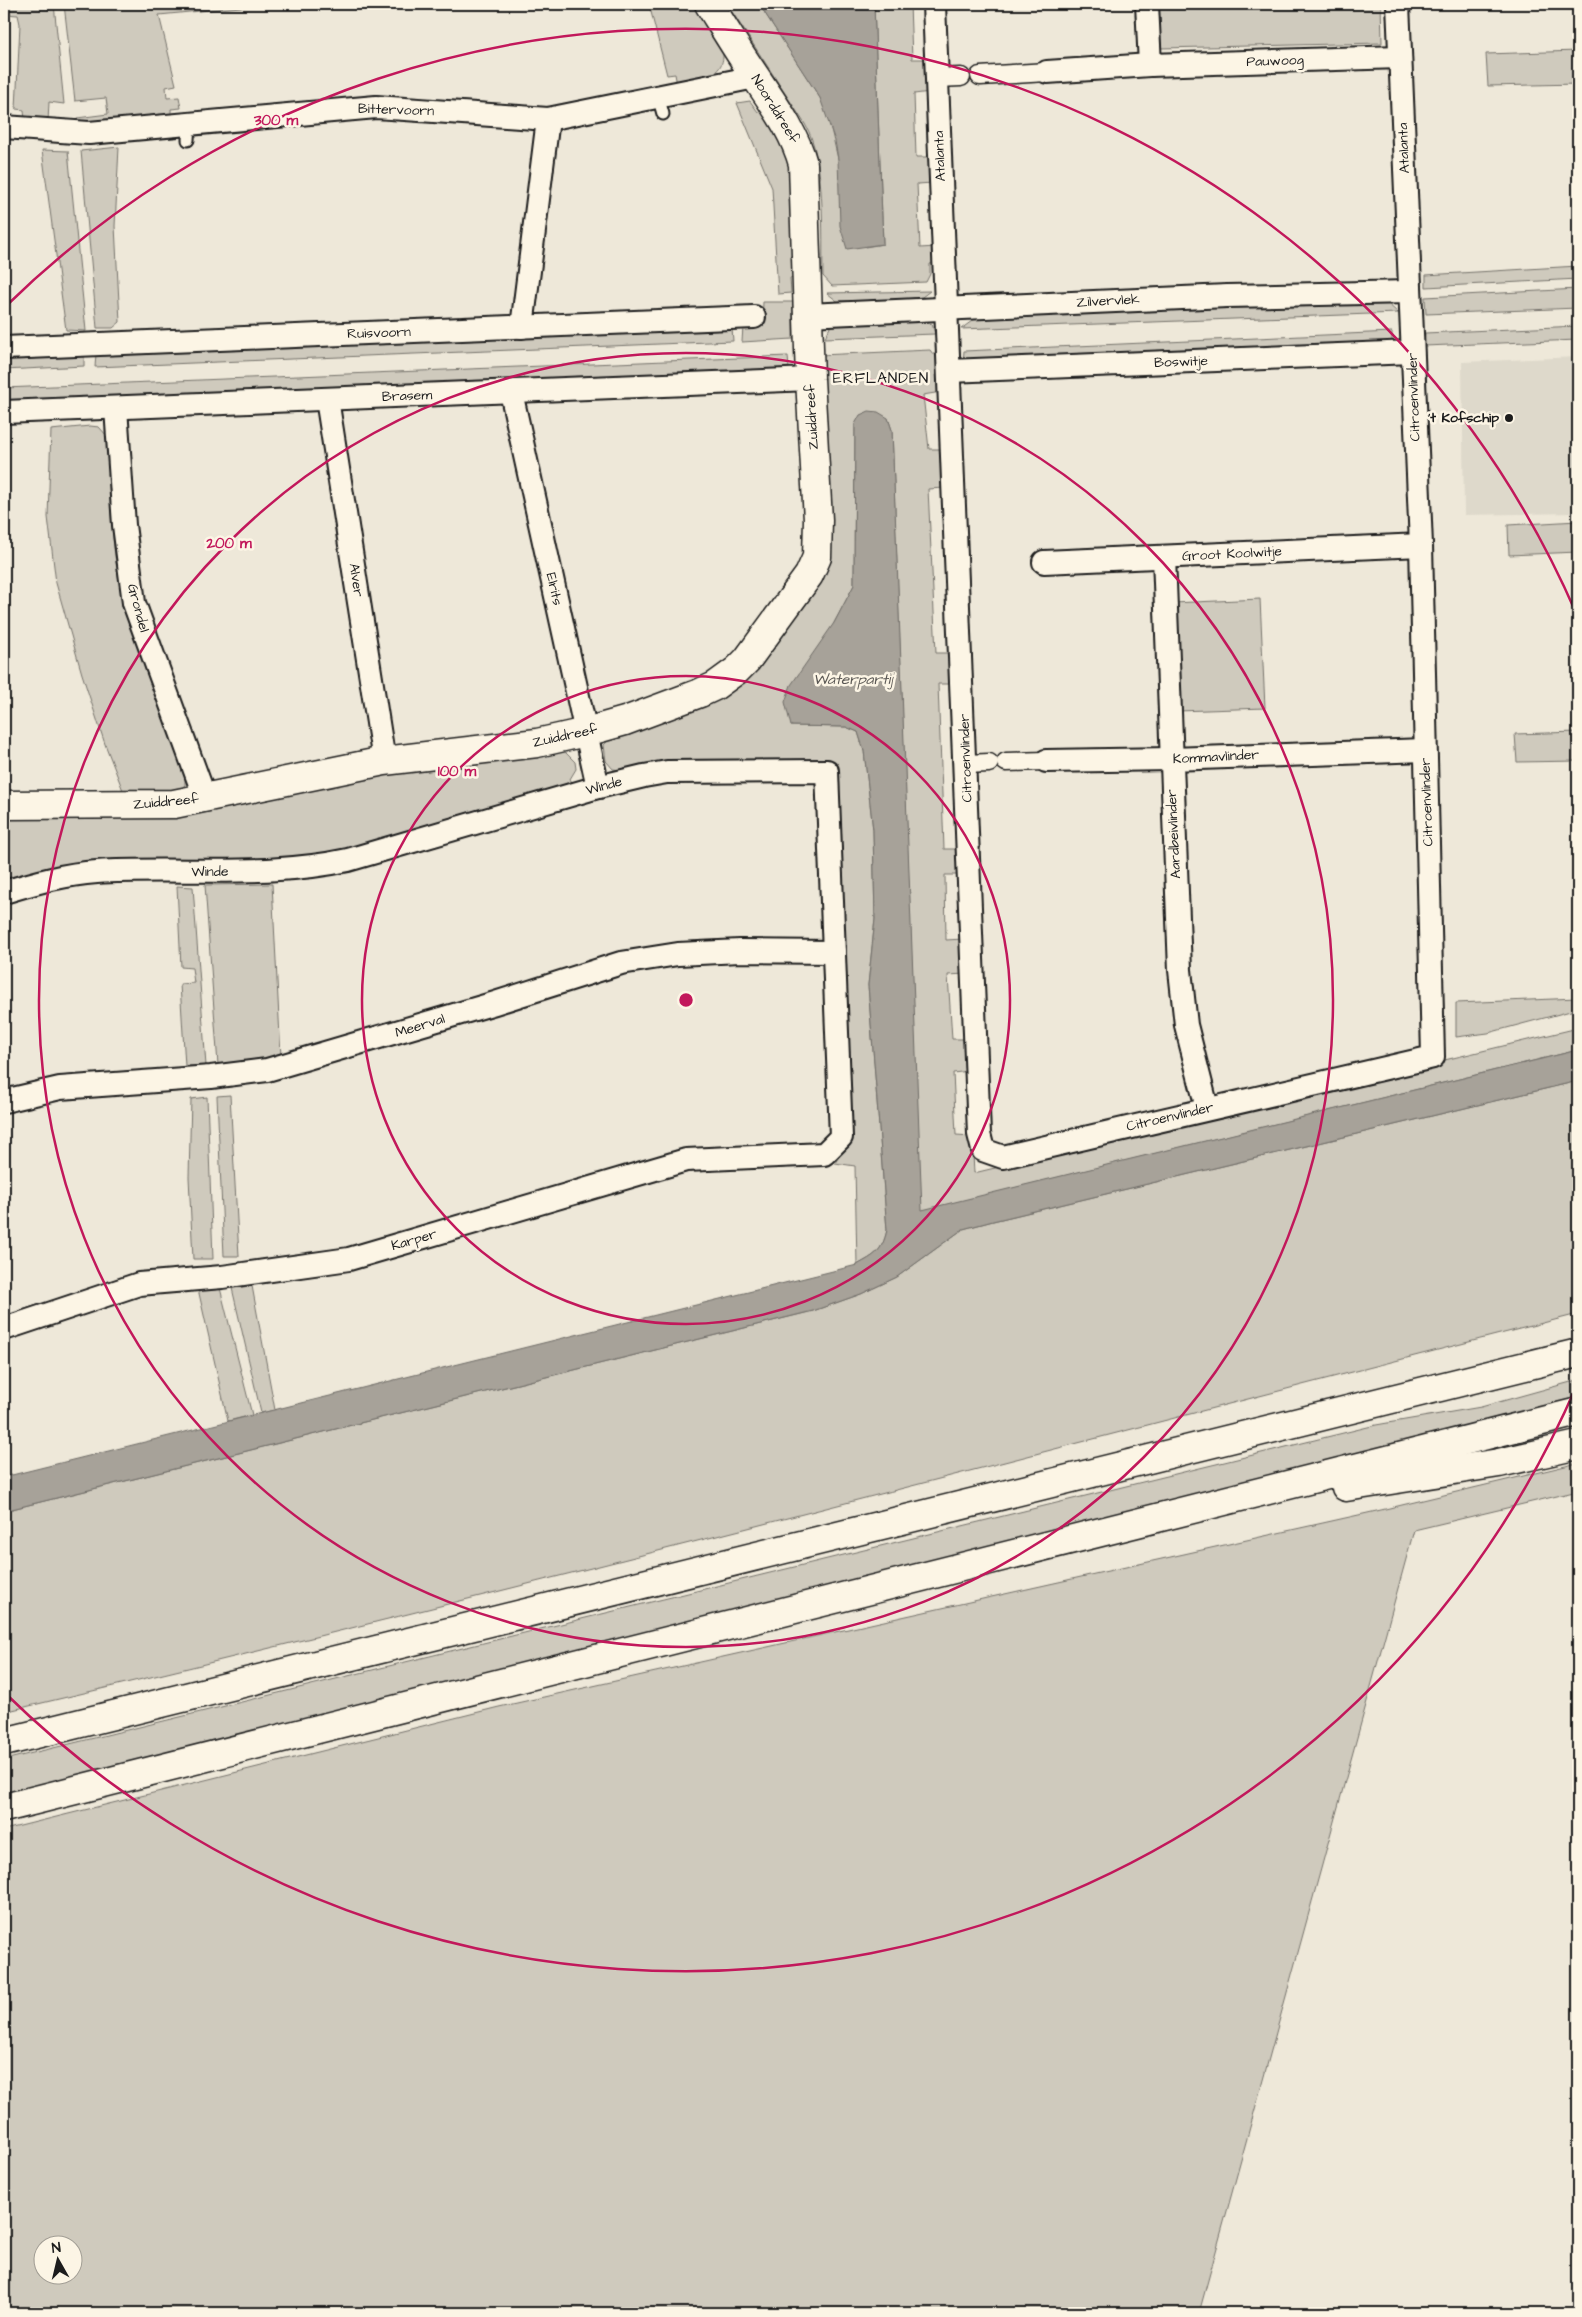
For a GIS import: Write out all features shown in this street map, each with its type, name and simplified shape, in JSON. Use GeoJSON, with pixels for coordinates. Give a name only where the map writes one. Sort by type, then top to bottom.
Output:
{"type":"FeatureCollection","features":[{"type":"Feature","properties":{"kind":"main road","name":"Noorddreef"},"geometry":{"type":"LineString","coordinates":[[709,4],[788,127],[799,148],[803,164],[807,315]]}},
{"type":"Feature","properties":{"kind":"main road","name":"Zuiddreef"},"geometry":{"type":"LineString","coordinates":[[4,805],[160,805],[205,798],[384,761],[537,742],[586,732],[625,721],[700,693],[720,682],[747,660],[809,575],[817,557],[818,520],[807,315]]}},
{"type":"Feature","properties":{"kind":"main road"},"geometry":{"type":"LineString","coordinates":[[4,1742],[1578,1353]]}},
{"type":"Feature","properties":{"kind":"main road"},"geometry":{"type":"LineString","coordinates":[[4,1808],[1578,1412]]}},
{"type":"Feature","properties":{"kind":"main road"},"geometry":{"type":"LineString","coordinates":[[1181,1512],[1499,1463],[1578,1445]]}},
{"type":"Feature","properties":{"kind":"street","name":"Atalanta"},"geometry":{"type":"LineString","coordinates":[[934,4],[947,308]]}},
{"type":"Feature","properties":{"kind":"street"},"geometry":{"type":"LineString","coordinates":[[1147,4],[1150,65]]}},
{"type":"Feature","properties":{"kind":"street","name":"Atalanta"},"geometry":{"type":"LineString","coordinates":[[1398,4],[1409,292]]}},
{"type":"Feature","properties":{"kind":"street","name":"Pauwoog"},"geometry":{"type":"LineString","coordinates":[[980,76],[1150,65],[1400,57]]}},
{"type":"Feature","properties":{"kind":"street","name":"Bittervoorn"},"geometry":{"type":"LineString","coordinates":[[4,127],[89,133],[188,132],[376,107],[548,119],[660,105],[755,77]]}},
{"type":"Feature","properties":{"kind":"street"},"geometry":{"type":"LineString","coordinates":[[937,78],[961,77]]}},
{"type":"Feature","properties":{"kind":"street"},"geometry":{"type":"LineString","coordinates":[[522,327],[548,119]]}},
{"type":"Feature","properties":{"kind":"street","name":"Zilvervlek"},"geometry":{"type":"LineString","coordinates":[[807,315],[1227,296],[1409,292]]}},
{"type":"Feature","properties":{"kind":"street","name":"Citroenvlinder"},"geometry":{"type":"LineString","coordinates":[[947,308],[979,1134],[983,1150],[1003,1156],[1433,1057],[1420,545],[1409,292]]}},
{"type":"Feature","properties":{"kind":"street","name":"Ruisvoorn"},"geometry":{"type":"LineString","coordinates":[[4,348],[754,317]]}},
{"type":"Feature","properties":{"kind":"street","name":"Boswitje"},"geometry":{"type":"LineString","coordinates":[[949,371],[1412,352]]}},
{"type":"Feature","properties":{"kind":"street","name":"Brasem"},"geometry":{"type":"LineString","coordinates":[[4,412],[810,379]]}},
{"type":"Feature","properties":{"kind":"street","name":"Elrits"},"geometry":{"type":"LineString","coordinates":[[511,392],[598,787]]}},
{"type":"Feature","properties":{"kind":"street","name":"Alver"},"geometry":{"type":"LineString","coordinates":[[327,399],[384,761]]}},
{"type":"Feature","properties":{"kind":"street","name":"Grondel"},"geometry":{"type":"LineString","coordinates":[[116,408],[124,525],[134,603],[205,798]]}},
{"type":"Feature","properties":{"kind":"street","name":"Groot Koolwitje"},"geometry":{"type":"LineString","coordinates":[[1044,562],[1420,545]]}},
{"type":"Feature","properties":{"kind":"street","name":"Aardbeivlinder"},"geometry":{"type":"LineString","coordinates":[[1164,557],[1180,970],[1186,1025],[1207,1108]]}},
{"type":"Feature","properties":{"kind":"street","name":"Kommavlinder"},"geometry":{"type":"LineString","coordinates":[[966,764],[1046,760],[1171,759],[1425,750]]}},
{"type":"Feature","properties":{"kind":"street","name":"Winde"},"geometry":{"type":"LineString","coordinates":[[4,892],[65,876],[97,872],[199,872],[320,866],[348,860],[598,787],[667,772],[827,771],[841,1137],[824,1154]]}},
{"type":"Feature","properties":{"kind":"street","name":"Meerval"},"geometry":{"type":"LineString","coordinates":[[4,1101],[60,1088],[211,1077],[268,1070],[486,1006],[621,963],[687,954],[740,951],[834,952]]}},
{"type":"Feature","properties":{"kind":"street","name":"Karper"},"geometry":{"type":"LineString","coordinates":[[4,1330],[140,1284],[222,1277],[349,1259],[686,1160],[824,1154]]}},
{"type":"Feature","properties":{"kind":"shaded area"},"geometry":{"type":"Polygon","coordinates":[[[4,4],[54,4],[64,104],[49,102],[48,122],[25,121],[24,110],[16,109],[20,24],[18,15],[4,14],[4,4]]]}},
{"type":"Feature","properties":{"kind":"shaded area"},"geometry":{"type":"Polygon","coordinates":[[[64,4],[271,4],[159,15],[176,85],[166,87],[167,98],[179,97],[181,108],[171,109],[171,117],[77,124],[77,118],[108,114],[106,98],[75,101],[64,4]]]}},
{"type":"Feature","properties":{"kind":"shaded area"},"geometry":{"type":"Polygon","coordinates":[[[649,4],[699,4],[720,40],[723,59],[719,68],[707,77],[677,85],[675,74],[667,75],[649,4]]]}},
{"type":"Feature","properties":{"kind":"shaded area"},"geometry":{"type":"Polygon","coordinates":[[[727,4],[759,4],[820,98],[827,112],[838,159],[865,247],[883,244],[874,4],[910,4],[912,59],[928,59],[930,92],[914,94],[916,157],[932,157],[933,183],[917,184],[920,248],[936,247],[937,263],[930,264],[930,274],[926,282],[832,286],[823,276],[822,197],[817,157],[812,139],[805,124],[727,4]]]}},
{"type":"Feature","properties":{"kind":"shaded area"},"geometry":{"type":"Polygon","coordinates":[[[1159,4],[1381,4],[1382,43],[1161,48],[1159,4]]]}},
{"type":"Feature","properties":{"kind":"shaded area"},"geometry":{"type":"Polygon","coordinates":[[[1578,51],[1578,84],[1488,86],[1486,54],[1578,51]]]}},
{"type":"Feature","properties":{"kind":"shaded area"},"geometry":{"type":"Polygon","coordinates":[[[750,101],[758,112],[765,111],[791,151],[797,277],[790,278],[791,293],[778,294],[772,188],[737,103],[750,101]]]}},
{"type":"Feature","properties":{"kind":"shaded area"},"geometry":{"type":"Polygon","coordinates":[[[119,147],[115,226],[120,322],[113,328],[97,328],[81,151],[119,147]]]}},
{"type":"Feature","properties":{"kind":"shaded area"},"geometry":{"type":"Polygon","coordinates":[[[42,150],[68,151],[86,331],[66,330],[42,150]]]}},
{"type":"Feature","properties":{"kind":"shaded area"},"geometry":{"type":"Polygon","coordinates":[[[1578,266],[1578,279],[1426,287],[1426,275],[1578,266]]]}},
{"type":"Feature","properties":{"kind":"shaded area"},"geometry":{"type":"Polygon","coordinates":[[[1578,289],[1578,308],[1426,314],[1425,297],[1578,289]]]}},
{"type":"Feature","properties":{"kind":"shaded area"},"geometry":{"type":"Polygon","coordinates":[[[930,291],[922,297],[893,301],[837,301],[827,293],[930,291]]]}},
{"type":"Feature","properties":{"kind":"shaded area"},"geometry":{"type":"Polygon","coordinates":[[[1385,301],[1398,313],[961,329],[976,318],[1385,301]]]}},
{"type":"Feature","properties":{"kind":"shaded area"},"geometry":{"type":"Polygon","coordinates":[[[763,302],[793,302],[793,339],[742,342],[743,326],[762,325],[763,302]]]}},
{"type":"Feature","properties":{"kind":"shaded area"},"geometry":{"type":"Polygon","coordinates":[[[919,320],[932,324],[935,334],[825,338],[831,325],[919,320]]]}},
{"type":"Feature","properties":{"kind":"shaded area"},"geometry":{"type":"Polygon","coordinates":[[[1578,326],[1578,340],[1424,346],[1425,333],[1578,326]]]}},
{"type":"Feature","properties":{"kind":"shaded area"},"geometry":{"type":"Polygon","coordinates":[[[732,328],[733,341],[95,367],[96,354],[732,328]]]}},
{"type":"Feature","properties":{"kind":"shaded area"},"geometry":{"type":"Polygon","coordinates":[[[1392,332],[1392,346],[963,364],[964,351],[1392,332]]]}},
{"type":"Feature","properties":{"kind":"shaded area"},"geometry":{"type":"Polygon","coordinates":[[[930,350],[933,354],[940,354],[941,392],[923,395],[929,449],[943,449],[945,488],[928,489],[936,653],[952,653],[952,684],[938,684],[944,849],[959,849],[960,875],[945,875],[946,940],[963,939],[965,974],[948,975],[952,1039],[967,1039],[969,1071],[953,1073],[956,1135],[972,1136],[974,1173],[1578,1028],[1578,1050],[921,1211],[892,430],[888,418],[855,424],[854,585],[834,623],[791,726],[846,727],[858,732],[864,751],[873,830],[875,919],[868,985],[887,1230],[883,1243],[877,1252],[857,1265],[855,1166],[835,1163],[851,1136],[836,764],[657,765],[627,771],[613,769],[606,761],[604,745],[614,733],[725,695],[817,586],[820,355],[930,350]]]}},
{"type":"Feature","properties":{"kind":"shaded area"},"geometry":{"type":"Polygon","coordinates":[[[84,354],[84,366],[4,370],[4,357],[84,354]]]}},
{"type":"Feature","properties":{"kind":"shaded area"},"geometry":{"type":"Polygon","coordinates":[[[788,356],[789,369],[4,404],[4,388],[788,356]]]}},
{"type":"Feature","properties":{"kind":"shaded area"},"geometry":{"type":"Polygon","coordinates":[[[1578,357],[1578,513],[1464,515],[1462,362],[1578,357]]]}},
{"type":"Feature","properties":{"kind":"shaded area"},"geometry":{"type":"Polygon","coordinates":[[[90,426],[99,427],[108,437],[111,518],[115,559],[123,599],[137,644],[185,775],[185,785],[177,792],[124,793],[105,744],[82,674],[56,583],[48,517],[51,430],[90,426]]]}},
{"type":"Feature","properties":{"kind":"shaded area"},"geometry":{"type":"Polygon","coordinates":[[[1578,521],[1578,552],[1509,555],[1508,525],[1578,521]]]}},
{"type":"Feature","properties":{"kind":"shaded area"},"geometry":{"type":"Polygon","coordinates":[[[1260,599],[1265,708],[1178,711],[1173,603],[1260,599]]]}},
{"type":"Feature","properties":{"kind":"shaded area"},"geometry":{"type":"Polygon","coordinates":[[[1578,732],[1578,761],[1517,762],[1515,734],[1578,732]]]}},
{"type":"Feature","properties":{"kind":"shaded area"},"geometry":{"type":"Polygon","coordinates":[[[566,746],[566,753],[575,762],[576,769],[570,779],[573,784],[335,853],[4,882],[4,815],[386,770],[566,746]]]}},
{"type":"Feature","properties":{"kind":"shaded area"},"geometry":{"type":"Polygon","coordinates":[[[272,884],[281,1057],[218,1065],[205,885],[272,884]]]}},
{"type":"Feature","properties":{"kind":"shaded area"},"geometry":{"type":"Polygon","coordinates":[[[177,886],[193,887],[206,1066],[185,1066],[180,984],[194,983],[192,968],[181,967],[177,886]]]}},
{"type":"Feature","properties":{"kind":"shaded area"},"geometry":{"type":"Polygon","coordinates":[[[1578,998],[1578,1009],[1488,1033],[1456,1037],[1456,1003],[1578,998]]]}},
{"type":"Feature","properties":{"kind":"shaded area"},"geometry":{"type":"Polygon","coordinates":[[[1578,1081],[1578,1314],[595,1567],[4,1712],[4,1511],[813,1311],[861,1294],[897,1277],[963,1229],[1578,1081]]]}},
{"type":"Feature","properties":{"kind":"shaded area"},"geometry":{"type":"Polygon","coordinates":[[[230,1095],[239,1256],[224,1256],[217,1096],[230,1095]]]}},
{"type":"Feature","properties":{"kind":"shaded area"},"geometry":{"type":"Polygon","coordinates":[[[207,1097],[213,1259],[193,1259],[189,1177],[191,1099],[207,1097]]]}},
{"type":"Feature","properties":{"kind":"shaded area"},"geometry":{"type":"Polygon","coordinates":[[[252,1286],[275,1410],[261,1413],[232,1288],[252,1286]]]}},
{"type":"Feature","properties":{"kind":"shaded area"},"geometry":{"type":"Polygon","coordinates":[[[220,1288],[252,1415],[228,1421],[198,1289],[220,1288]]]}},
{"type":"Feature","properties":{"kind":"shaded area"},"geometry":{"type":"Polygon","coordinates":[[[1578,1380],[1578,1397],[1241,1485],[4,1796],[4,1760],[1376,1425],[1481,1407],[1578,1380]]]}},
{"type":"Feature","properties":{"kind":"shaded area"},"geometry":{"type":"Polygon","coordinates":[[[1578,1463],[1578,1491],[1414,1530],[1199,2313],[4,2313],[4,1830],[499,1707],[1381,1510],[1578,1463]]]}},
{"type":"Feature","properties":{"kind":"water"},"geometry":{"type":"Polygon","coordinates":[[[759,4],[874,4],[883,244],[847,249],[840,226],[838,159],[835,141],[820,98],[759,4]]]}},
{"type":"Feature","properties":{"kind":"water","name":"Waterpartij"},"geometry":{"type":"Polygon","coordinates":[[[869,411],[878,412],[888,418],[892,430],[922,1210],[1578,1050],[1578,1081],[963,1229],[897,1277],[861,1294],[813,1311],[4,1511],[4,1477],[857,1265],[877,1252],[883,1243],[887,1230],[868,985],[875,919],[873,830],[864,751],[858,732],[846,727],[791,726],[785,702],[791,685],[834,623],[854,585],[855,424],[860,415],[869,411]]]}},
{"type":"Feature","properties":{"kind":"place","name":"'t Kofschip"},"geometry":{"type":"Point","coordinates":[1509,418]}},
{"type":"Feature","properties":{"kind":"district","name":"ERFLANDEN"},"geometry":{"type":"Point","coordinates":[881,378]}}]}
